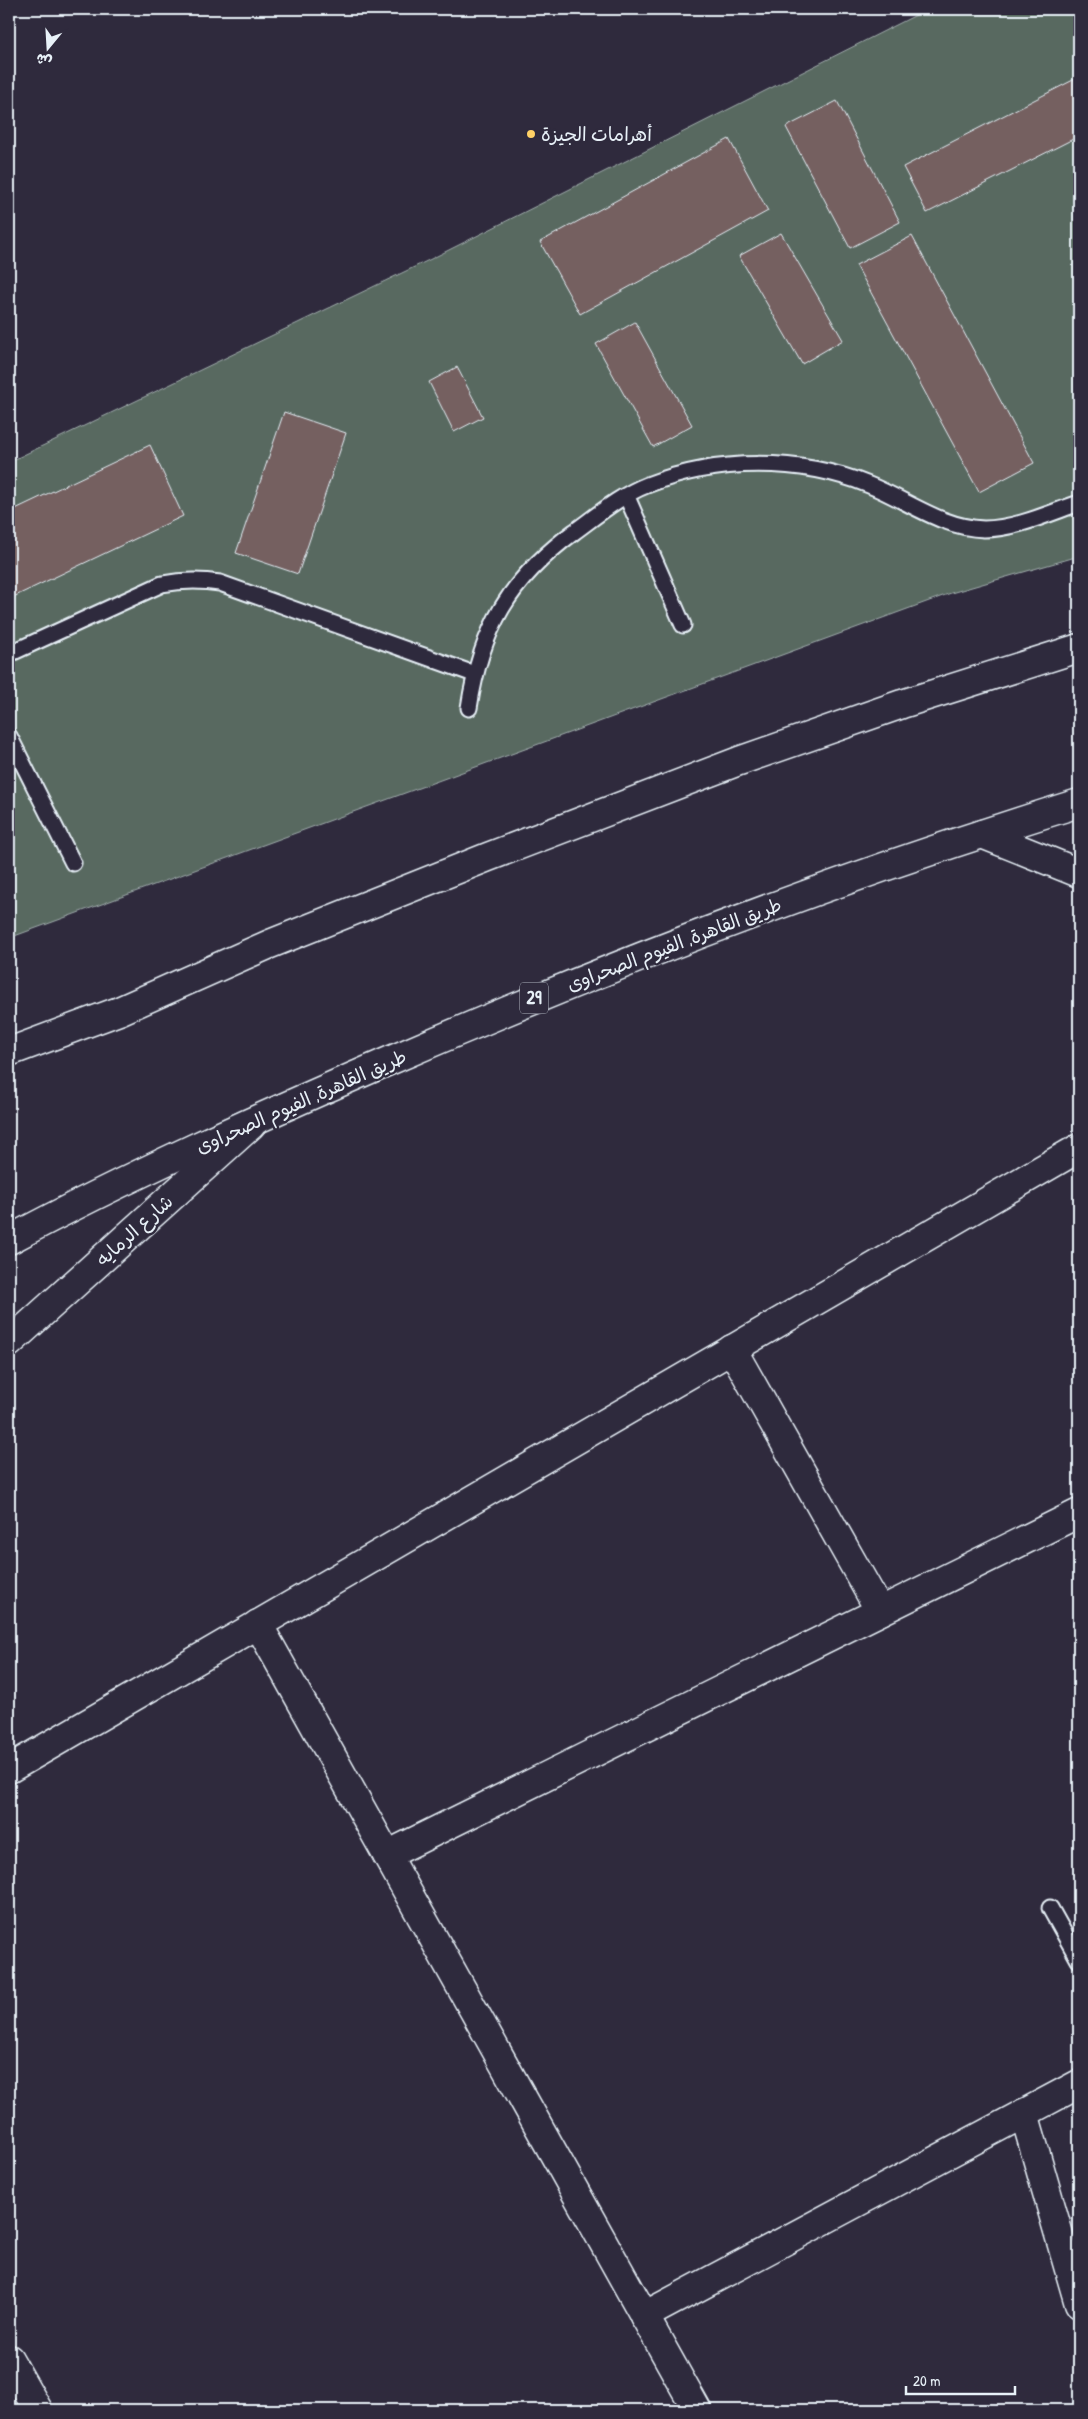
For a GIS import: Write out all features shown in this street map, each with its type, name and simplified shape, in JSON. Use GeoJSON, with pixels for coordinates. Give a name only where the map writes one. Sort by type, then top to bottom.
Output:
{"type":"FeatureCollection","features":[{"type":"Feature","properties":{"kind":"main road"},"geometry":{"type":"LineString","coordinates":[[9,1052],[119,1011],[270,944],[479,860],[739,761],[902,704],[1079,648]]}},
{"type":"Feature","properties":{"kind":"main road","name":"طريق القاهرة, الفيوم الصحراوى"},"geometry":{"type":"LineString","coordinates":[[9,1240],[259,1118],[536,997],[722,924],[892,863],[1079,803]]}},
{"type":"Feature","properties":{"kind":"main road"},"geometry":{"type":"LineString","coordinates":[[982,834],[1079,873]]}},
{"type":"Feature","properties":{"kind":"main road","name":"شارع الرمايه"},"geometry":{"type":"LineString","coordinates":[[9,1343],[259,1118]]}},
{"type":"Feature","properties":{"kind":"main road"},"geometry":{"type":"LineString","coordinates":[[9,1769],[1079,1148]]}},
{"type":"Feature","properties":{"kind":"main road"},"geometry":{"type":"LineString","coordinates":[[732,1349],[880,1611]]}},
{"type":"Feature","properties":{"kind":"main road"},"geometry":{"type":"LineString","coordinates":[[387,1856],[1079,1513]]}},
{"type":"Feature","properties":{"kind":"main road"},"geometry":{"type":"LineString","coordinates":[[258,1624],[697,2410]]}},
{"type":"Feature","properties":{"kind":"main road"},"geometry":{"type":"LineString","coordinates":[[644,2316],[1079,2084]]}},
{"type":"Feature","properties":{"kind":"main road"},"geometry":{"type":"LineString","coordinates":[[1024,2113],[1079,2304]]}},
{"type":"Feature","properties":{"kind":"main road"},"geometry":{"type":"LineString","coordinates":[[9,2359],[38,2410]]}},
{"type":"Feature","properties":{"kind":"lane"},"geometry":{"type":"LineString","coordinates":[[469,708],[479,655],[503,604],[509,596],[548,551],[597,514],[645,486],[698,469],[753,464],[810,468],[868,484],[958,526],[986,529],[1012,524],[1079,504]]}},
{"type":"Feature","properties":{"kind":"lane"},"geometry":{"type":"LineString","coordinates":[[627,497],[683,625]]}},
{"type":"Feature","properties":{"kind":"lane"},"geometry":{"type":"LineString","coordinates":[[9,654],[162,584],[181,580],[201,580],[220,583],[474,674]]}},
{"type":"Feature","properties":{"kind":"lane"},"geometry":{"type":"LineString","coordinates":[[9,736],[73,863]]}},
{"type":"Feature","properties":{"kind":"lane"},"geometry":{"type":"LineString","coordinates":[[1050,1908],[1079,1960]]}},
{"type":"Feature","properties":{"kind":"green space"},"geometry":{"type":"Polygon","coordinates":[[[928,9],[1079,9],[1079,556],[951,593],[9,938],[9,462],[431,259],[928,9]]]}},
{"type":"Feature","properties":{"kind":"building"},"geometry":{"type":"Polygon","coordinates":[[[1079,77],[1079,136],[927,213],[903,167],[1079,77]]]}},
{"type":"Feature","properties":{"kind":"building"},"geometry":{"type":"Polygon","coordinates":[[[837,101],[900,222],[850,248],[786,127],[837,101]]]}},
{"type":"Feature","properties":{"kind":"building"},"geometry":{"type":"Polygon","coordinates":[[[729,139],[768,211],[580,314],[540,242],[729,139]]]}},
{"type":"Feature","properties":{"kind":"building"},"geometry":{"type":"Polygon","coordinates":[[[781,233],[843,340],[802,364],[739,256],[781,233]]]}},
{"type":"Feature","properties":{"kind":"building"},"geometry":{"type":"Polygon","coordinates":[[[912,236],[1034,463],[979,492],[856,265],[912,236]]]}},
{"type":"Feature","properties":{"kind":"building"},"geometry":{"type":"Polygon","coordinates":[[[635,322],[692,425],[653,447],[596,344],[635,322]]]}},
{"type":"Feature","properties":{"kind":"building"},"geometry":{"type":"Polygon","coordinates":[[[457,367],[483,417],[454,432],[429,382],[457,367]]]}},
{"type":"Feature","properties":{"kind":"building"},"geometry":{"type":"Polygon","coordinates":[[[284,412],[346,433],[298,574],[236,553],[284,412]]]}},
{"type":"Feature","properties":{"kind":"building"},"geometry":{"type":"Polygon","coordinates":[[[150,445],[183,516],[9,599],[9,512],[150,445]]]}},
{"type":"Feature","properties":{"kind":"place","name":"أهرامات الجيزة"},"geometry":{"type":"Point","coordinates":[531,134]}}]}
